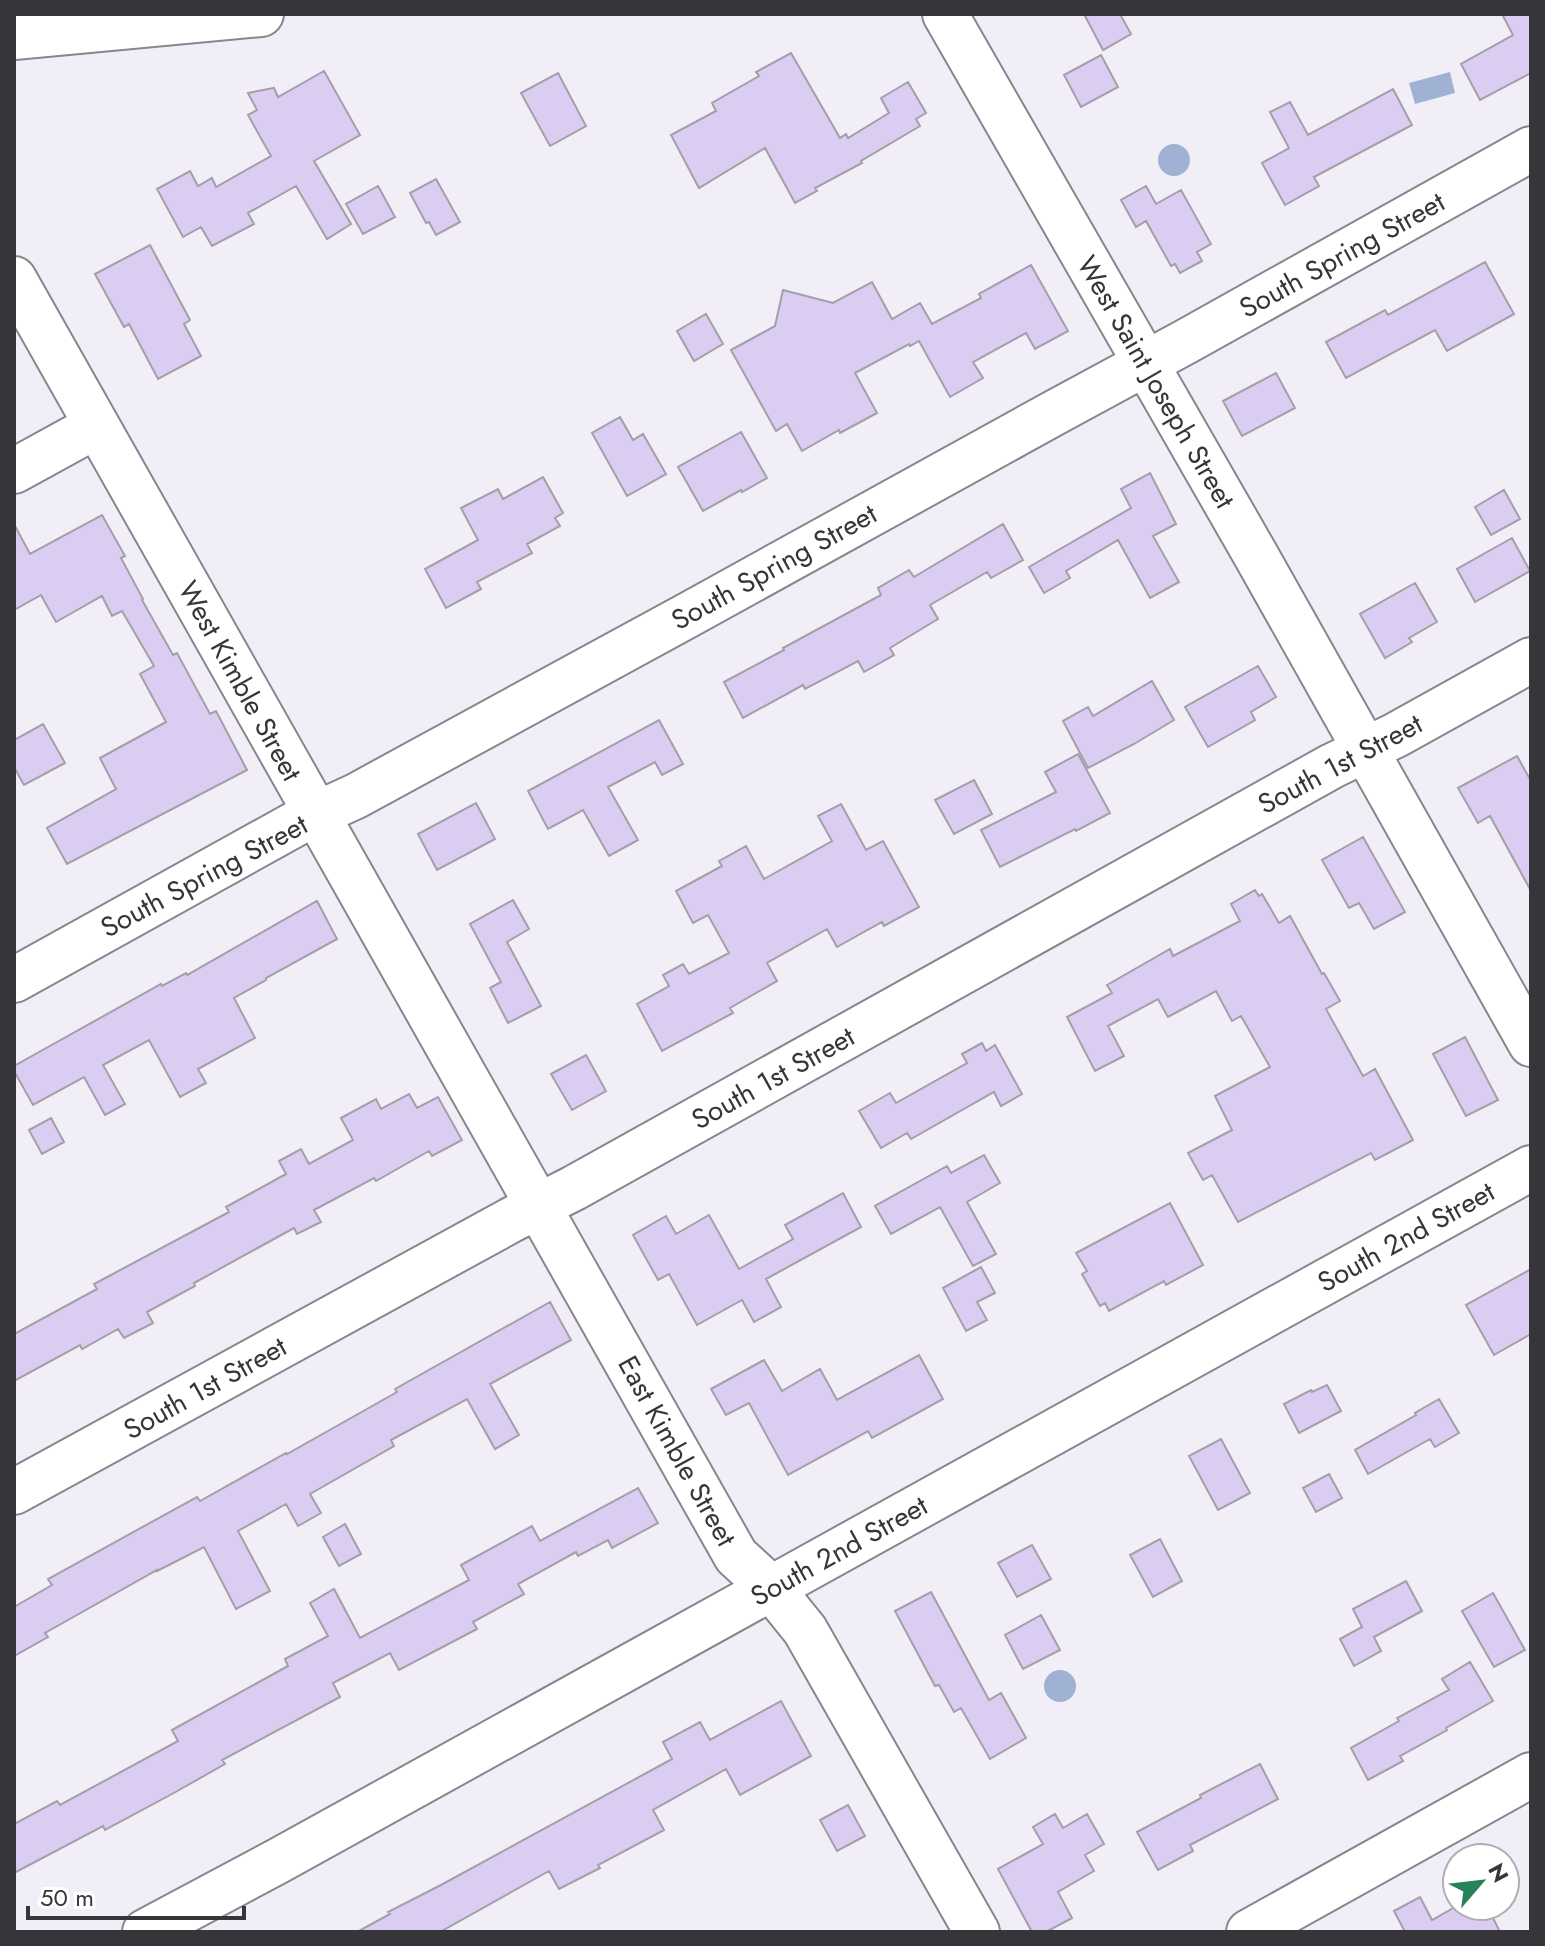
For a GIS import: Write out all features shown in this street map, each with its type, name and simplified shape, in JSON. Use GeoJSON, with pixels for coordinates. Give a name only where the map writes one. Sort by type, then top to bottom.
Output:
{"type":"FeatureCollection","features":[{"type":"Feature","properties":{"kind":"street"},"geometry":{"type":"LineString","coordinates":[[14,37],[261,14]]}},
{"type":"Feature","properties":{"kind":"street","name":"West Saint Joseph Street"},"geometry":{"type":"LineString","coordinates":[[945,14],[1531,1044]]}},
{"type":"Feature","properties":{"kind":"street","name":"South Spring Street"},"geometry":{"type":"LineString","coordinates":[[14,980],[297,823],[384,781],[1146,364],[1531,149]]}},
{"type":"Feature","properties":{"kind":"street","name":"West Kimble Street"},"geometry":{"type":"LineString","coordinates":[[14,279],[430,1019],[539,1206]]}},
{"type":"Feature","properties":{"kind":"street"},"geometry":{"type":"LineString","coordinates":[[14,471],[96,426]]}},
{"type":"Feature","properties":{"kind":"street","name":"South 1st Street"},"geometry":{"type":"LineString","coordinates":[[14,1492],[539,1206],[1332,766],[1366,751],[1531,660]]}},
{"type":"Feature","properties":{"kind":"street","name":"South 2nd Street"},"geometry":{"type":"LineString","coordinates":[[145,1932],[1531,1168]]}},
{"type":"Feature","properties":{"kind":"street","name":"East Kimble Street"},"geometry":{"type":"LineString","coordinates":[[539,1206],[736,1556],[771,1588],[805,1630],[977,1932]]}},
{"type":"Feature","properties":{"kind":"street"},"geometry":{"type":"LineString","coordinates":[[1249,1932],[1531,1775]]}},
{"type":"Feature","properties":{"kind":"water"},"geometry":{"type":"Polygon","coordinates":[[[1450,72],[1455,93],[1415,104],[1409,83],[1450,72]]]}},
{"type":"Feature","properties":{"kind":"water"},"geometry":{"type":"Polygon","coordinates":[[[1174,144],[1185,149],[1190,160],[1185,171],[1174,176],[1163,171],[1158,160],[1163,149],[1174,144]]]}},
{"type":"Feature","properties":{"kind":"water"},"geometry":{"type":"Polygon","coordinates":[[[1060,1670],[1071,1675],[1076,1686],[1071,1697],[1060,1702],[1049,1697],[1044,1686],[1049,1675],[1060,1670]]]}},
{"type":"Feature","properties":{"kind":"building"},"geometry":{"type":"Polygon","coordinates":[[[1084,14],[1120,14],[1131,34],[1103,50],[1084,14]]]}},
{"type":"Feature","properties":{"kind":"building"},"geometry":{"type":"Polygon","coordinates":[[[1502,14],[1531,14],[1531,73],[1480,100],[1461,64],[1513,35],[1502,14]]]}},
{"type":"Feature","properties":{"kind":"building"},"geometry":{"type":"Polygon","coordinates":[[[791,53],[840,138],[846,134],[848,138],[889,113],[881,98],[908,82],[926,113],[916,119],[920,126],[795,203],[765,148],[699,188],[671,135],[716,111],[712,103],[759,76],[756,72],[791,53]]]}},
{"type":"Feature","properties":{"kind":"building"},"geometry":{"type":"Polygon","coordinates":[[[1101,55],[1118,87],[1081,107],[1064,75],[1101,55]]]}},
{"type":"Feature","properties":{"kind":"building"},"geometry":{"type":"Polygon","coordinates":[[[324,71],[360,135],[314,161],[351,224],[327,239],[296,186],[248,213],[254,224],[212,246],[201,227],[183,237],[157,189],[190,171],[198,186],[212,178],[216,187],[271,156],[248,115],[257,110],[248,93],[274,88],[278,97],[324,71]]]}},
{"type":"Feature","properties":{"kind":"building"},"geometry":{"type":"Polygon","coordinates":[[[558,73],[586,126],[550,146],[521,93],[558,73]]]}},
{"type":"Feature","properties":{"kind":"building"},"geometry":{"type":"Polygon","coordinates":[[[1393,89],[1412,125],[1314,177],[1319,186],[1285,205],[1262,163],[1289,148],[1270,112],[1290,102],[1308,135],[1393,89]]]}},
{"type":"Feature","properties":{"kind":"building"},"geometry":{"type":"Polygon","coordinates":[[[436,179],[460,222],[436,235],[410,193],[436,179]]]}},
{"type":"Feature","properties":{"kind":"building"},"geometry":{"type":"Polygon","coordinates":[[[378,186],[395,217],[363,234],[346,204],[378,186]]]}},
{"type":"Feature","properties":{"kind":"building"},"geometry":{"type":"Polygon","coordinates":[[[1146,186],[1156,204],[1181,190],[1211,244],[1197,252],[1202,261],[1180,273],[1175,264],[1171,266],[1146,221],[1136,227],[1121,200],[1146,186]]]}},
{"type":"Feature","properties":{"kind":"building"},"geometry":{"type":"Polygon","coordinates":[[[150,245],[190,320],[184,324],[201,356],[158,379],[129,324],[124,327],[95,274],[150,245]]]}},
{"type":"Feature","properties":{"kind":"building"},"geometry":{"type":"Polygon","coordinates":[[[1485,262],[1514,314],[1447,351],[1435,330],[1346,378],[1326,342],[1385,310],[1388,315],[1485,262]]]}},
{"type":"Feature","properties":{"kind":"building"},"geometry":{"type":"Polygon","coordinates":[[[1031,265],[1068,331],[1035,349],[1026,333],[973,362],[983,378],[950,397],[919,341],[909,344],[855,373],[877,413],[802,451],[787,424],[776,431],[731,350],[775,326],[783,290],[833,303],[872,282],[892,319],[920,303],[932,324],[981,298],[979,294],[1031,265]]]}},
{"type":"Feature","properties":{"kind":"building"},"geometry":{"type":"Polygon","coordinates":[[[706,314],[723,344],[694,361],[677,331],[706,314]]]}},
{"type":"Feature","properties":{"kind":"building"},"geometry":{"type":"Polygon","coordinates":[[[1276,373],[1295,408],[1242,436],[1223,401],[1276,373]]]}},
{"type":"Feature","properties":{"kind":"building"},"geometry":{"type":"Polygon","coordinates":[[[620,417],[633,440],[643,434],[666,474],[627,496],[592,433],[620,417]]]}},
{"type":"Feature","properties":{"kind":"building"},"geometry":{"type":"Polygon","coordinates":[[[741,432],[767,478],[703,511],[678,467],[741,432]]]}},
{"type":"Feature","properties":{"kind":"building"},"geometry":{"type":"Polygon","coordinates":[[[1150,473],[1176,524],[1153,536],[1179,582],[1150,598],[1118,540],[1066,571],[1070,578],[1044,593],[1029,567],[1131,508],[1121,489],[1150,473]]]}},
{"type":"Feature","properties":{"kind":"building"},"geometry":{"type":"Polygon","coordinates":[[[543,477],[563,513],[555,518],[560,526],[527,544],[532,553],[477,582],[481,589],[446,608],[425,569],[478,540],[461,508],[498,489],[503,499],[543,477]]]}},
{"type":"Feature","properties":{"kind":"building"},"geometry":{"type":"Polygon","coordinates":[[[1504,490],[1520,519],[1491,535],[1475,507],[1504,490]]]}},
{"type":"Feature","properties":{"kind":"building"},"geometry":{"type":"Polygon","coordinates":[[[102,515],[125,556],[121,558],[142,600],[173,655],[177,653],[210,714],[216,711],[247,770],[67,864],[47,828],[116,789],[100,758],[166,722],[140,674],[154,666],[122,611],[112,616],[102,596],[56,622],[41,595],[14,610],[14,524],[30,554],[102,515]]]}},
{"type":"Feature","properties":{"kind":"building"},"geometry":{"type":"Polygon","coordinates":[[[1003,524],[1023,560],[991,578],[987,572],[930,605],[938,619],[890,648],[894,655],[864,672],[858,661],[805,689],[803,685],[743,718],[724,682],[881,595],[878,588],[909,570],[914,577],[1003,524]]]}},
{"type":"Feature","properties":{"kind":"building"},"geometry":{"type":"Polygon","coordinates":[[[1512,538],[1530,571],[1475,602],[1457,569],[1512,538]]]}},
{"type":"Feature","properties":{"kind":"building"},"geometry":{"type":"Polygon","coordinates":[[[1415,583],[1437,622],[1409,638],[1412,642],[1385,658],[1360,614],[1415,583]]]}},
{"type":"Feature","properties":{"kind":"building"},"geometry":{"type":"Polygon","coordinates":[[[1258,666],[1276,697],[1251,712],[1255,720],[1208,747],[1185,707],[1258,666]]]}},
{"type":"Feature","properties":{"kind":"building"},"geometry":{"type":"Polygon","coordinates":[[[1152,681],[1174,720],[1088,768],[1063,721],[1088,707],[1093,716],[1152,681]]]}},
{"type":"Feature","properties":{"kind":"building"},"geometry":{"type":"Polygon","coordinates":[[[659,720],[683,764],[662,775],[655,762],[608,787],[638,840],[609,856],[583,810],[548,829],[528,791],[659,720]]]}},
{"type":"Feature","properties":{"kind":"building"},"geometry":{"type":"Polygon","coordinates":[[[43,724],[65,763],[24,785],[14,767],[14,740],[43,724]]]}},
{"type":"Feature","properties":{"kind":"building"},"geometry":{"type":"Polygon","coordinates":[[[1078,754],[1110,813],[1000,867],[981,830],[1056,792],[1045,772],[1078,754]]]}},
{"type":"Feature","properties":{"kind":"building"},"geometry":{"type":"Polygon","coordinates":[[[1517,756],[1531,781],[1531,891],[1490,816],[1478,823],[1458,788],[1517,756]]]}},
{"type":"Feature","properties":{"kind":"building"},"geometry":{"type":"Polygon","coordinates":[[[974,780],[992,814],[954,834],[935,800],[974,780]]]}},
{"type":"Feature","properties":{"kind":"building"},"geometry":{"type":"Polygon","coordinates":[[[476,803],[495,839],[437,870],[418,834],[476,803]]]}},
{"type":"Feature","properties":{"kind":"building"},"geometry":{"type":"Polygon","coordinates":[[[841,804],[866,850],[883,841],[919,907],[884,926],[882,922],[837,947],[827,929],[767,963],[777,981],[730,1008],[733,1013],[662,1051],[637,1004],[669,986],[663,975],[683,964],[689,974],[729,953],[708,915],[693,923],[676,891],[722,866],[719,861],[746,846],[764,879],[832,841],[818,816],[841,804]]]}},
{"type":"Feature","properties":{"kind":"building"},"geometry":{"type":"Polygon","coordinates":[[[1363,837],[1405,912],[1374,929],[1359,903],[1349,908],[1322,860],[1363,837]]]}},
{"type":"Feature","properties":{"kind":"building"},"geometry":{"type":"Polygon","coordinates":[[[1255,890],[1259,896],[1262,894],[1279,923],[1290,916],[1340,1001],[1326,1009],[1363,1076],[1375,1069],[1413,1140],[1375,1160],[1371,1153],[1238,1222],[1212,1175],[1203,1180],[1188,1153],[1232,1130],[1215,1096],[1270,1067],[1241,1016],[1232,1021],[1216,991],[1168,1017],[1158,999],[1108,1026],[1124,1056],[1095,1071],[1067,1017],[1112,993],[1107,985],[1170,949],[1173,956],[1240,921],[1231,904],[1255,890]]]}},
{"type":"Feature","properties":{"kind":"building"},"geometry":{"type":"Polygon","coordinates":[[[513,900],[529,929],[507,942],[541,1006],[508,1023],[490,988],[501,982],[470,924],[513,900]]]}},
{"type":"Feature","properties":{"kind":"building"},"geometry":{"type":"Polygon","coordinates":[[[317,901],[337,939],[234,998],[255,1038],[198,1069],[206,1083],[180,1097],[149,1040],[103,1065],[125,1104],[105,1115],[84,1077],[33,1105],[14,1066],[161,984],[187,975],[317,901]]]}},
{"type":"Feature","properties":{"kind":"building"},"geometry":{"type":"Polygon","coordinates":[[[1465,1037],[1498,1100],[1466,1116],[1433,1054],[1465,1037]]]}},
{"type":"Feature","properties":{"kind":"building"},"geometry":{"type":"Polygon","coordinates":[[[982,1043],[986,1051],[995,1045],[1022,1094],[1001,1106],[994,1092],[911,1139],[907,1133],[881,1148],[859,1111],[890,1093],[896,1103],[967,1063],[962,1054],[982,1043]]]}},
{"type":"Feature","properties":{"kind":"building"},"geometry":{"type":"Polygon","coordinates":[[[586,1055],[606,1091],[572,1110],[551,1074],[586,1055]]]}},
{"type":"Feature","properties":{"kind":"building"},"geometry":{"type":"Polygon","coordinates":[[[409,1094],[417,1108],[438,1097],[462,1140],[432,1156],[429,1151],[376,1181],[374,1178],[314,1210],[321,1222],[297,1234],[294,1228],[194,1283],[195,1286],[147,1312],[153,1323],[124,1338],[118,1329],[82,1349],[80,1345],[14,1381],[14,1334],[97,1289],[94,1284],[229,1212],[226,1207],[286,1174],[279,1161],[301,1149],[309,1164],[353,1140],[341,1118],[376,1099],[381,1109],[409,1094]]]}},
{"type":"Feature","properties":{"kind":"building"},"geometry":{"type":"Polygon","coordinates":[[[51,1118],[64,1142],[42,1154],[29,1130],[51,1118]]]}},
{"type":"Feature","properties":{"kind":"building"},"geometry":{"type":"Polygon","coordinates":[[[984,1155],[1000,1183],[967,1202],[996,1254],[973,1266],[940,1207],[891,1234],[875,1206],[947,1166],[951,1173],[984,1155]]]}},
{"type":"Feature","properties":{"kind":"building"},"geometry":{"type":"Polygon","coordinates":[[[843,1193],[861,1227],[766,1279],[781,1307],[754,1322],[742,1300],[697,1325],[669,1274],[658,1280],[633,1235],[666,1216],[676,1234],[709,1215],[739,1269],[793,1239],[785,1225],[843,1193]]]}},
{"type":"Feature","properties":{"kind":"building"},"geometry":{"type":"Polygon","coordinates":[[[1170,1203],[1203,1265],[1166,1285],[1164,1281],[1109,1311],[1105,1303],[1100,1306],[1082,1274],[1087,1271],[1076,1253],[1170,1203]]]}},
{"type":"Feature","properties":{"kind":"building"},"geometry":{"type":"Polygon","coordinates":[[[981,1267],[995,1293],[977,1302],[987,1320],[966,1331],[943,1288],[981,1267]]]}},
{"type":"Feature","properties":{"kind":"building"},"geometry":{"type":"Polygon","coordinates":[[[1531,1269],[1531,1334],[1494,1355],[1466,1305],[1531,1269]]]}},
{"type":"Feature","properties":{"kind":"building"},"geometry":{"type":"Polygon","coordinates":[[[550,1302],[571,1340],[490,1384],[519,1435],[495,1449],[467,1399],[391,1440],[394,1446],[310,1494],[321,1513],[298,1526],[286,1504],[238,1531],[270,1591],[236,1609],[204,1547],[45,1633],[48,1637],[14,1656],[14,1607],[52,1585],[48,1579],[197,1497],[200,1501],[287,1454],[550,1302]]]}},
{"type":"Feature","properties":{"kind":"building"},"geometry":{"type":"Polygon","coordinates":[[[919,1355],[943,1399],[872,1438],[868,1431],[788,1475],[749,1403],[726,1415],[711,1389],[764,1360],[782,1391],[820,1369],[837,1400],[919,1355]]]}},
{"type":"Feature","properties":{"kind":"building"},"geometry":{"type":"Polygon","coordinates":[[[1327,1385],[1341,1411],[1299,1433],[1284,1404],[1327,1385]]]}},
{"type":"Feature","properties":{"kind":"building"},"geometry":{"type":"Polygon","coordinates":[[[1439,1399],[1459,1433],[1435,1447],[1430,1439],[1368,1474],[1355,1450],[1439,1399]]]}},
{"type":"Feature","properties":{"kind":"building"},"geometry":{"type":"Polygon","coordinates":[[[1221,1439],[1250,1493],[1218,1510],[1189,1456],[1221,1439]]]}},
{"type":"Feature","properties":{"kind":"building"},"geometry":{"type":"Polygon","coordinates":[[[1329,1474],[1342,1498],[1316,1512],[1303,1488],[1329,1474]]]}},
{"type":"Feature","properties":{"kind":"building"},"geometry":{"type":"Polygon","coordinates":[[[638,1488],[658,1523],[612,1548],[608,1540],[578,1556],[576,1552],[518,1584],[524,1594],[473,1622],[477,1629],[399,1670],[390,1653],[333,1683],[340,1697],[222,1760],[225,1764],[172,1794],[14,1873],[14,1824],[57,1801],[60,1805],[178,1741],[172,1730],[288,1666],[285,1659],[328,1636],[310,1603],[334,1589],[360,1638],[469,1580],[461,1565],[532,1526],[540,1541],[638,1488]]]}},
{"type":"Feature","properties":{"kind":"building"},"geometry":{"type":"Polygon","coordinates":[[[345,1524],[361,1554],[339,1566],[323,1537],[345,1524]]]}},
{"type":"Feature","properties":{"kind":"building"},"geometry":{"type":"Polygon","coordinates":[[[1160,1539],[1182,1581],[1153,1597],[1130,1555],[1160,1539]]]}},
{"type":"Feature","properties":{"kind":"building"},"geometry":{"type":"Polygon","coordinates":[[[1032,1545],[1051,1579],[1017,1597],[998,1563],[1032,1545]]]}},
{"type":"Feature","properties":{"kind":"building"},"geometry":{"type":"Polygon","coordinates":[[[1406,1581],[1422,1611],[1374,1637],[1381,1651],[1354,1666],[1340,1639],[1362,1627],[1353,1609],[1406,1581]]]}},
{"type":"Feature","properties":{"kind":"building"},"geometry":{"type":"Polygon","coordinates":[[[931,1592],[989,1700],[1001,1693],[1026,1738],[990,1759],[961,1708],[954,1712],[939,1685],[935,1686],[895,1611],[931,1592]]]}},
{"type":"Feature","properties":{"kind":"building"},"geometry":{"type":"Polygon","coordinates":[[[1493,1593],[1525,1650],[1494,1667],[1462,1611],[1493,1593]]]}},
{"type":"Feature","properties":{"kind":"building"},"geometry":{"type":"Polygon","coordinates":[[[1041,1615],[1060,1650],[1023,1669],[1005,1635],[1041,1615]]]}},
{"type":"Feature","properties":{"kind":"building"},"geometry":{"type":"Polygon","coordinates":[[[1470,1662],[1493,1701],[1400,1756],[1403,1761],[1368,1780],[1351,1748],[1449,1690],[1442,1679],[1470,1662]]]}},
{"type":"Feature","properties":{"kind":"building"},"geometry":{"type":"Polygon","coordinates":[[[781,1701],[811,1756],[740,1795],[726,1769],[653,1810],[664,1830],[559,1889],[549,1871],[440,1932],[357,1932],[390,1914],[388,1912],[672,1759],[663,1742],[700,1722],[710,1740],[781,1701]]]}},
{"type":"Feature","properties":{"kind":"building"},"geometry":{"type":"Polygon","coordinates":[[[1260,1764],[1278,1799],[1190,1845],[1193,1851],[1158,1870],[1137,1832],[1260,1764]]]}},
{"type":"Feature","properties":{"kind":"building"},"geometry":{"type":"Polygon","coordinates":[[[848,1805],[865,1836],[837,1851],[820,1820],[848,1805]]]}},
{"type":"Feature","properties":{"kind":"building"},"geometry":{"type":"Polygon","coordinates":[[[1055,1814],[1063,1828],[1087,1814],[1104,1844],[1085,1855],[1094,1871],[1058,1892],[1072,1918],[1046,1932],[1032,1932],[998,1869],[1043,1844],[1033,1827],[1055,1814]]]}},
{"type":"Feature","properties":{"kind":"building"},"geometry":{"type":"Polygon","coordinates":[[[1420,1897],[1432,1920],[1441,1915],[1441,1922],[1495,1922],[1500,1932],[1405,1932],[1394,1911],[1420,1897]]]}}]}
